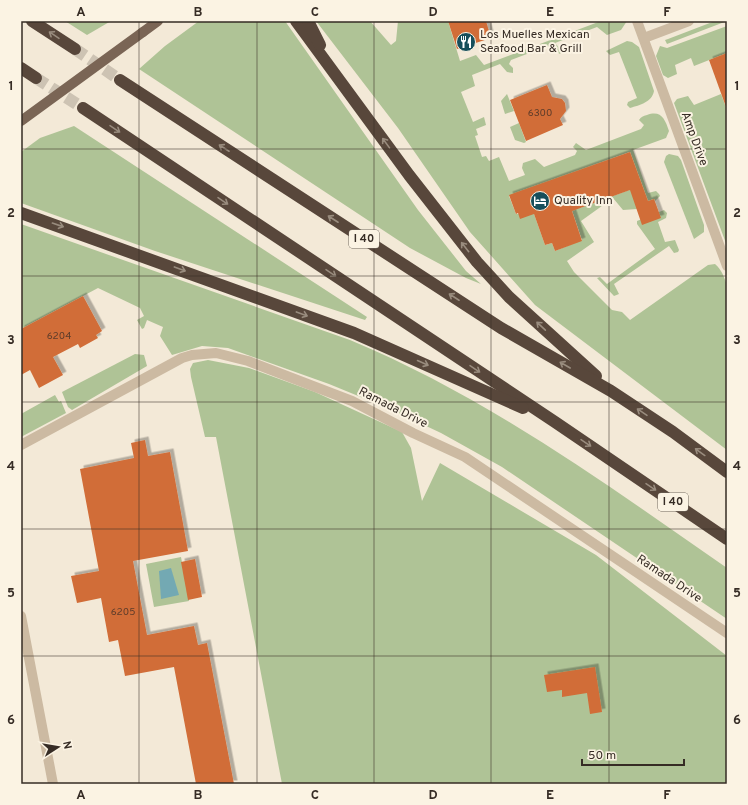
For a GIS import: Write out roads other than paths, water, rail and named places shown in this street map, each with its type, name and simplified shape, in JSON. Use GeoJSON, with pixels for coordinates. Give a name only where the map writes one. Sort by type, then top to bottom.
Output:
{"type":"FeatureCollection","features":[{"type":"Feature","properties":{"kind":"highway"},"geometry":{"type":"LineString","coordinates":[[32,21],[75,49]]}},
{"type":"Feature","properties":{"kind":"highway"},"geometry":{"type":"LineString","coordinates":[[296,21],[409,175],[477,262],[510,297],[611,391]]}},
{"type":"Feature","properties":{"kind":"highway"},"geometry":{"type":"LineString","coordinates":[[308,21],[330,68]]}},
{"type":"Feature","properties":{"kind":"highway"},"geometry":{"type":"LineString","coordinates":[[21,68],[36,78]]}},
{"type":"Feature","properties":{"kind":"highway","name":"I 40"},"geometry":{"type":"LineString","coordinates":[[120,80],[500,328],[611,391],[673,432],[727,472]]}},
{"type":"Feature","properties":{"kind":"highway","name":"I 40"},"geometry":{"type":"LineString","coordinates":[[82,108],[555,422],[727,539]]}},
{"type":"Feature","properties":{"kind":"highway"},"geometry":{"type":"LineString","coordinates":[[21,212],[354,333],[555,422]]}},
{"type":"Feature","properties":{"kind":"main road"},"geometry":{"type":"LineString","coordinates":[[21,121],[158,21]]}},
{"type":"Feature","properties":{"kind":"street","name":"Amp Drive"},"geometry":{"type":"LineString","coordinates":[[637,21],[727,266]]}},
{"type":"Feature","properties":{"kind":"street"},"geometry":{"type":"LineString","coordinates":[[644,38],[689,21]]}},
{"type":"Feature","properties":{"kind":"street","name":"Ramada Drive"},"geometry":{"type":"LineString","coordinates":[[21,445],[182,358],[204,353],[233,356],[352,401],[413,433],[465,457],[727,633]]}},
{"type":"Feature","properties":{"kind":"street"},"geometry":{"type":"LineString","coordinates":[[21,616],[53,784]]}},
{"type":"Feature","properties":{"kind":"water"},"geometry":{"type":"Polygon","coordinates":[[[171,568],[179,595],[161,599],[159,571],[171,568]]]}},
{"type":"Feature","properties":{"kind":"tunnel"},"geometry":{"type":"LineString","coordinates":[[75,49],[120,80]]}},
{"type":"Feature","properties":{"kind":"tunnel"},"geometry":{"type":"LineString","coordinates":[[36,78],[83,108]]}},
{"type":"Feature","properties":{"kind":"place","name":"Los Muelles Mexican Seafood Bar & Grill"},"geometry":{"type":"Point","coordinates":[466,42]}},
{"type":"Feature","properties":{"kind":"place","name":"Quality Inn"},"geometry":{"type":"Point","coordinates":[540,201]}}]}
